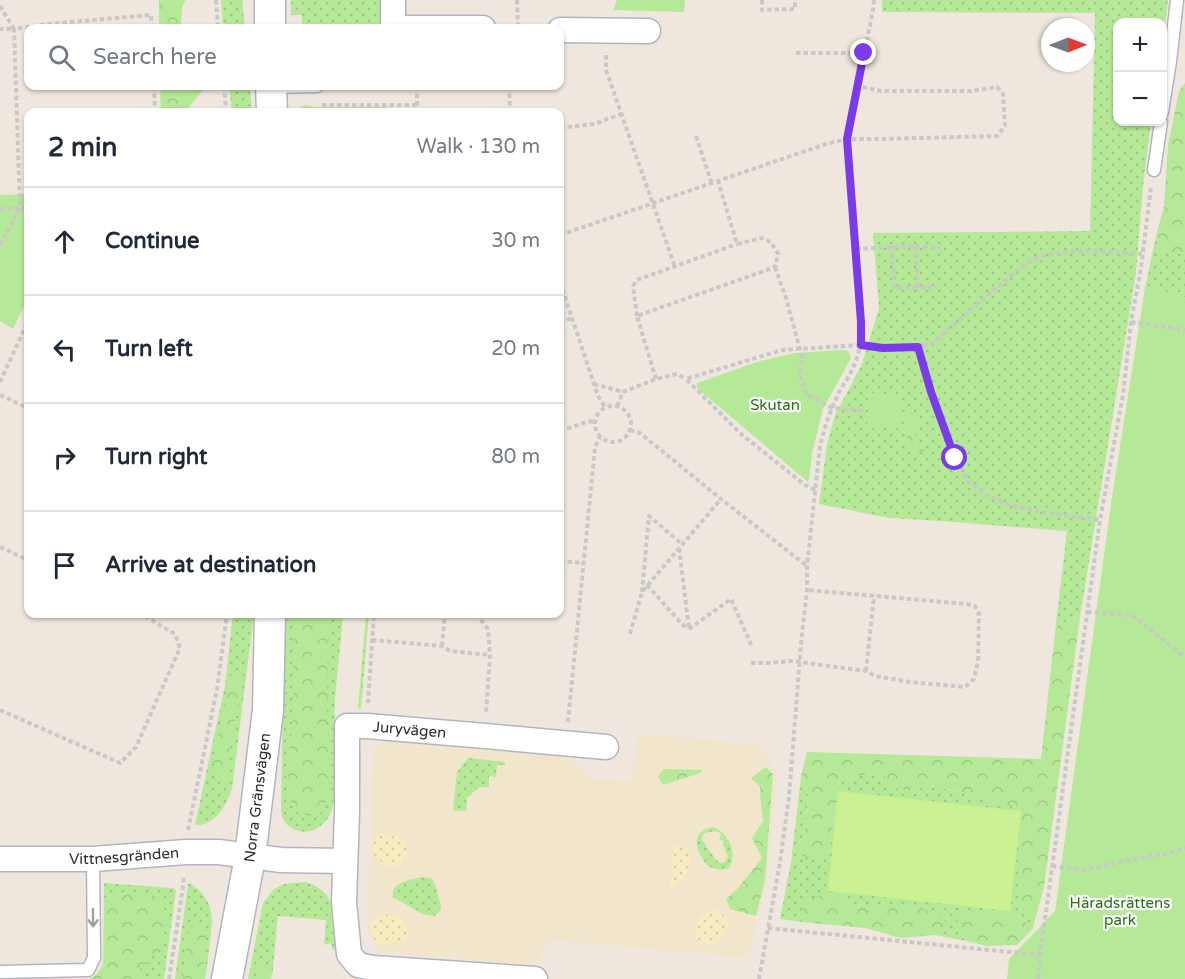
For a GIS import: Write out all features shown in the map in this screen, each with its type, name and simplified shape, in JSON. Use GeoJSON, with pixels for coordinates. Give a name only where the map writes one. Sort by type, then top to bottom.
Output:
{"type":"FeatureCollection","features":[{"type":"Feature","properties":{"kind":"street"},"geometry":{"type":"LineString","coordinates":[[270,0],[270,24]]}},
{"type":"Feature","properties":{"kind":"street"},"geometry":{"type":"LineString","coordinates":[[393,0],[393,24]]}},
{"type":"Feature","properties":{"kind":"street"},"geometry":{"type":"LineString","coordinates":[[564,30],[648,31]]}},
{"type":"Feature","properties":{"kind":"street","name":"Norra Gränsvägen"},"geometry":{"type":"LineString","coordinates":[[227,979],[249,857],[268,710],[270,618]]}},
{"type":"Feature","properties":{"kind":"street","name":"Juryvägen"},"geometry":{"type":"LineString","coordinates":[[535,979],[373,968],[358,965],[349,954],[344,902],[347,726],[606,747]]}},
{"type":"Feature","properties":{"kind":"street","name":"Vittnesgränden"},"geometry":{"type":"LineString","coordinates":[[0,859],[93,859],[186,852],[219,852],[249,857]]}},
{"type":"Feature","properties":{"kind":"street"},"geometry":{"type":"LineString","coordinates":[[249,857],[345,861]]}},
{"type":"Feature","properties":{"kind":"lane"},"geometry":{"type":"LineString","coordinates":[[1167,80],[1177,0]]}},
{"type":"Feature","properties":{"kind":"lane"},"geometry":{"type":"LineString","coordinates":[[272,95],[297,90]]}},
{"type":"Feature","properties":{"kind":"lane"},"geometry":{"type":"LineString","coordinates":[[1154,170],[1160,126]]}},
{"type":"Feature","properties":{"kind":"lane"},"geometry":{"type":"LineString","coordinates":[[0,972],[88,970],[94,958],[93,859]]}},
{"type":"Feature","properties":{"kind":"path"},"geometry":{"type":"LineString","coordinates":[[216,0],[218,24]]}},
{"type":"Feature","properties":{"kind":"path"},"geometry":{"type":"LineString","coordinates":[[517,0],[518,24]]}},
{"type":"Feature","properties":{"kind":"path"},"geometry":{"type":"LineString","coordinates":[[762,0],[762,10],[795,9],[795,0]]}},
{"type":"Feature","properties":{"kind":"path"},"geometry":{"type":"LineString","coordinates":[[759,979],[789,797],[807,590],[807,566],[820,446],[824,427],[861,345],[847,139],[874,0]]}},
{"type":"Feature","properties":{"kind":"path"},"geometry":{"type":"LineString","coordinates":[[0,6],[14,29],[20,208],[0,244]]}},
{"type":"Feature","properties":{"kind":"path"},"geometry":{"type":"LineString","coordinates":[[48,24],[151,15],[152,24]]}},
{"type":"Feature","properties":{"kind":"path"},"geometry":{"type":"LineString","coordinates":[[0,29],[24,28]]}},
{"type":"Feature","properties":{"kind":"path"},"geometry":{"type":"LineString","coordinates":[[606,30],[606,70],[675,267]]}},
{"type":"Feature","properties":{"kind":"path"},"geometry":{"type":"LineString","coordinates":[[796,53],[864,53]]}},
{"type":"Feature","properties":{"kind":"path"},"geometry":{"type":"LineString","coordinates":[[564,234],[826,144],[847,139],[997,136],[1005,126],[1004,94],[997,87],[970,91],[880,91],[858,86]]}},
{"type":"Feature","properties":{"kind":"path"},"geometry":{"type":"LineString","coordinates":[[154,90],[155,108]]}},
{"type":"Feature","properties":{"kind":"path"},"geometry":{"type":"LineString","coordinates":[[224,90],[226,108]]}},
{"type":"Feature","properties":{"kind":"path"},"geometry":{"type":"LineString","coordinates":[[322,105],[417,105],[417,90]]}},
{"type":"Feature","properties":{"kind":"path"},"geometry":{"type":"LineString","coordinates":[[509,90],[510,108]]}},
{"type":"Feature","properties":{"kind":"path"},"geometry":{"type":"LineString","coordinates":[[564,128],[594,124],[621,114]]}},
{"type":"Feature","properties":{"kind":"path"},"geometry":{"type":"LineString","coordinates":[[696,136],[712,183]]}},
{"type":"Feature","properties":{"kind":"path"},"geometry":{"type":"LineString","coordinates":[[1038,979],[1100,520],[1123,395],[1131,322],[1154,170]]}},
{"type":"Feature","properties":{"kind":"path"},"geometry":{"type":"LineString","coordinates":[[718,181],[737,244]]}},
{"type":"Feature","properties":{"kind":"path"},"geometry":{"type":"LineString","coordinates":[[0,209],[24,208]]}},
{"type":"Feature","properties":{"kind":"path"},"geometry":{"type":"LineString","coordinates":[[656,379],[637,316],[633,286],[637,280],[737,244],[762,238],[771,242],[778,254],[774,267],[786,298],[800,348],[802,357],[800,374],[806,394],[832,408],[865,411]]}},
{"type":"Feature","properties":{"kind":"path"},"geometry":{"type":"LineString","coordinates":[[856,249],[891,246],[940,248]]}},
{"type":"Feature","properties":{"kind":"path"},"geometry":{"type":"LineString","coordinates":[[891,246],[894,288],[938,287]]}},
{"type":"Feature","properties":{"kind":"path"},"geometry":{"type":"LineString","coordinates":[[915,246],[918,288]]}},
{"type":"Feature","properties":{"kind":"path"},"geometry":{"type":"LineString","coordinates":[[686,379],[782,350],[861,345],[883,348],[930,345],[991,292],[1036,258],[1076,251],[1142,254]]}},
{"type":"Feature","properties":{"kind":"path"},"geometry":{"type":"LineString","coordinates":[[637,316],[774,267]]}},
{"type":"Feature","properties":{"kind":"path"},"geometry":{"type":"LineString","coordinates":[[564,294],[598,396],[605,407]]}},
{"type":"Feature","properties":{"kind":"path"},"geometry":{"type":"LineString","coordinates":[[564,321],[572,318]]}},
{"type":"Feature","properties":{"kind":"path"},"geometry":{"type":"LineString","coordinates":[[1131,322],[1185,330]]}},
{"type":"Feature","properties":{"kind":"path"},"geometry":{"type":"LineString","coordinates":[[0,382],[24,330]]}},
{"type":"Feature","properties":{"kind":"path"},"geometry":{"type":"LineString","coordinates":[[918,347],[931,392],[955,458],[968,481],[987,496],[1010,505],[1047,513],[1100,520]]}},
{"type":"Feature","properties":{"kind":"path"},"geometry":{"type":"LineString","coordinates":[[594,383],[623,392],[656,379],[677,374],[686,379],[741,434],[815,490]]}},
{"type":"Feature","properties":{"kind":"path"},"geometry":{"type":"LineString","coordinates":[[617,406],[623,392]]}},
{"type":"Feature","properties":{"kind":"path"},"geometry":{"type":"LineString","coordinates":[[0,395],[24,406]]}},
{"type":"Feature","properties":{"kind":"path"},"geometry":{"type":"LineString","coordinates":[[617,406],[630,417],[630,430],[617,442],[600,437],[594,427],[600,410],[605,407],[617,406]]}},
{"type":"Feature","properties":{"kind":"path"},"geometry":{"type":"LineString","coordinates":[[564,430],[595,421]]}},
{"type":"Feature","properties":{"kind":"path"},"geometry":{"type":"LineString","coordinates":[[630,430],[640,433],[807,566]]}},
{"type":"Feature","properties":{"kind":"path"},"geometry":{"type":"LineString","coordinates":[[566,742],[595,447],[600,437]]}},
{"type":"Feature","properties":{"kind":"path"},"geometry":{"type":"LineString","coordinates":[[642,592],[721,499]]}},
{"type":"Feature","properties":{"kind":"path"},"geometry":{"type":"LineString","coordinates":[[630,634],[642,592],[649,516],[681,546],[689,629]]}},
{"type":"Feature","properties":{"kind":"path"},"geometry":{"type":"LineString","coordinates":[[0,547],[24,558]]}},
{"type":"Feature","properties":{"kind":"path"},"geometry":{"type":"LineString","coordinates":[[564,561],[583,563]]}},
{"type":"Feature","properties":{"kind":"path"},"geometry":{"type":"LineString","coordinates":[[647,585],[689,629]]}},
{"type":"Feature","properties":{"kind":"path"},"geometry":{"type":"LineString","coordinates":[[751,663],[792,661],[866,670],[874,676],[910,682],[965,687],[974,679],[978,662],[979,614],[975,606],[807,590]]}},
{"type":"Feature","properties":{"kind":"path"},"geometry":{"type":"LineString","coordinates":[[866,670],[874,596]]}},
{"type":"Feature","properties":{"kind":"path"},"geometry":{"type":"LineString","coordinates":[[689,629],[731,598],[752,647]]}},
{"type":"Feature","properties":{"kind":"path"},"geometry":{"type":"LineString","coordinates":[[1087,612],[1132,615],[1185,657]]}},
{"type":"Feature","properties":{"kind":"path"},"geometry":{"type":"LineString","coordinates":[[0,710],[120,762],[136,747],[180,648],[175,634],[149,618]]}},
{"type":"Feature","properties":{"kind":"path"},"geometry":{"type":"LineString","coordinates":[[170,979],[189,824],[217,689],[226,618]]}},
{"type":"Feature","properties":{"kind":"path"},"geometry":{"type":"LineString","coordinates":[[442,646],[445,618]]}},
{"type":"Feature","properties":{"kind":"path"},"geometry":{"type":"LineString","coordinates":[[480,618],[488,629],[490,655],[485,736]]}},
{"type":"Feature","properties":{"kind":"path"},"geometry":{"type":"LineString","coordinates":[[372,640],[442,646],[450,651],[490,655]]}},
{"type":"Feature","properties":{"kind":"path"},"geometry":{"type":"LineString","coordinates":[[1052,866],[1085,870],[1185,848]]}},
{"type":"Feature","properties":{"kind":"path"},"geometry":{"type":"LineString","coordinates":[[768,928],[1040,955]]}},
{"type":"Feature","properties":{"kind":"shaded area"},"geometry":{"type":"Polygon","coordinates":[[[638,734],[758,744],[777,773],[767,881],[748,958],[552,940],[534,966],[377,951],[368,934],[373,753],[381,741],[567,757],[595,779],[632,781],[638,734]]]}},
{"type":"Feature","properties":{"kind":"green space"},"geometry":{"type":"Polygon","coordinates":[[[159,0],[186,0],[182,7],[181,24],[159,24],[159,0]]]}},
{"type":"Feature","properties":{"kind":"green space"},"geometry":{"type":"Polygon","coordinates":[[[221,0],[242,0],[245,24],[223,24],[221,0]]]}},
{"type":"Feature","properties":{"kind":"green space"},"geometry":{"type":"Polygon","coordinates":[[[291,0],[382,0],[382,24],[302,24],[302,15],[291,15],[291,0]]]}},
{"type":"Feature","properties":{"kind":"green space"},"geometry":{"type":"Polygon","coordinates":[[[617,0],[685,0],[684,12],[613,10],[617,0]]]}},
{"type":"Feature","properties":{"kind":"green space"},"geometry":{"type":"Polygon","coordinates":[[[882,0],[1168,0],[1166,18],[1113,18],[1113,126],[1150,126],[1136,273],[1080,617],[1055,632],[1067,531],[889,518],[819,504],[827,444],[835,415],[862,364],[879,308],[873,233],[1090,231],[1095,13],[882,12],[882,0]]]}},
{"type":"Feature","properties":{"kind":"green space"},"geometry":{"type":"Polygon","coordinates":[[[1185,83],[1185,251],[1175,255],[1161,251],[1157,232],[1164,206],[1168,145],[1179,91],[1185,83]]]}},
{"type":"Feature","properties":{"kind":"green space"},"geometry":{"type":"Polygon","coordinates":[[[160,90],[203,90],[189,108],[161,108],[160,90]]]}},
{"type":"Feature","properties":{"kind":"green space"},"geometry":{"type":"Polygon","coordinates":[[[229,90],[250,90],[252,108],[232,108],[229,90]]]}},
{"type":"Feature","properties":{"kind":"green space"},"geometry":{"type":"Polygon","coordinates":[[[305,105],[388,107],[388,108],[300,108],[305,105]]]}},
{"type":"Feature","properties":{"kind":"green space"},"geometry":{"type":"Polygon","coordinates":[[[24,194],[24,306],[13,329],[0,321],[0,195],[24,194]]]}},
{"type":"Feature","properties":{"kind":"green space"},"geometry":{"type":"Polygon","coordinates":[[[1157,232],[1161,251],[1175,255],[1185,251],[1185,297],[1145,288],[1157,232]]]}},
{"type":"Feature","properties":{"kind":"green space","name":"Häradsrättens park"},"geometry":{"type":"Polygon","coordinates":[[[1145,288],[1185,297],[1185,979],[1007,979],[1009,959],[1055,911],[1112,497],[1145,288]]]}},
{"type":"Feature","properties":{"kind":"green space","name":"Skutan"},"geometry":{"type":"Polygon","coordinates":[[[848,351],[851,358],[823,409],[808,482],[697,388],[697,383],[760,361],[795,353],[848,351]]]}},
{"type":"Feature","properties":{"kind":"green space"},"geometry":{"type":"Polygon","coordinates":[[[869,393],[900,395],[899,428],[867,427],[869,393]]]}},
{"type":"Feature","properties":{"kind":"green space"},"geometry":{"type":"Polygon","coordinates":[[[907,412],[918,414],[915,439],[926,453],[912,450],[909,445],[906,432],[907,412]]]}},
{"type":"Feature","properties":{"kind":"green space"},"geometry":{"type":"Polygon","coordinates":[[[1080,617],[1044,887],[1035,920],[1018,909],[1023,808],[997,804],[961,792],[930,786],[919,785],[906,790],[887,787],[884,771],[839,780],[829,854],[806,860],[800,851],[807,818],[808,792],[801,777],[807,752],[1041,759],[1055,632],[1080,617]]]}},
{"type":"Feature","properties":{"kind":"green space"},"geometry":{"type":"Polygon","coordinates":[[[233,618],[253,618],[232,789],[223,808],[214,819],[195,825],[225,685],[233,618]]]}},
{"type":"Feature","properties":{"kind":"green space"},"geometry":{"type":"Polygon","coordinates":[[[284,618],[343,618],[335,701],[335,770],[331,812],[321,826],[305,832],[289,826],[283,820],[281,812],[284,618]]]}},
{"type":"Feature","properties":{"kind":"green space"},"geometry":{"type":"Polygon","coordinates":[[[294,618],[328,618],[329,793],[317,817],[305,815],[292,805],[289,796],[288,764],[294,710],[294,618]]]}},
{"type":"Feature","properties":{"kind":"green space"},"geometry":{"type":"Polygon","coordinates":[[[366,618],[369,618],[361,708],[358,709],[366,618]]]}},
{"type":"Feature","properties":{"kind":"green space"},"geometry":{"type":"Polygon","coordinates":[[[243,671],[231,746],[229,775],[223,780],[216,778],[213,762],[231,675],[243,671]]]}},
{"type":"Feature","properties":{"kind":"green space"},"geometry":{"type":"Polygon","coordinates":[[[361,751],[356,939],[354,935],[358,757],[361,751]]]}},
{"type":"Feature","properties":{"kind":"green space"},"geometry":{"type":"Polygon","coordinates":[[[468,758],[505,762],[505,765],[497,765],[496,777],[489,776],[489,787],[479,787],[467,798],[466,811],[453,810],[457,772],[468,758]]]}},
{"type":"Feature","properties":{"kind":"green space"},"geometry":{"type":"Polygon","coordinates":[[[766,767],[773,774],[765,880],[756,916],[730,909],[726,899],[762,858],[752,838],[763,821],[760,787],[751,778],[766,767]]]}},
{"type":"Feature","properties":{"kind":"green space"},"geometry":{"type":"Polygon","coordinates":[[[664,769],[703,770],[663,785],[658,777],[664,769]]]}},
{"type":"Feature","properties":{"kind":"green space"},"geometry":{"type":"Polygon","coordinates":[[[884,771],[906,790],[919,785],[930,786],[961,792],[997,804],[1024,808],[1018,908],[1035,920],[1033,929],[1015,913],[991,914],[955,925],[966,941],[936,935],[947,928],[880,905],[857,905],[830,894],[799,913],[802,922],[780,919],[791,862],[801,777],[808,792],[807,818],[800,851],[829,854],[839,780],[884,771]]]}},
{"type":"Feature","properties":{"kind":"green space"},"geometry":{"type":"Polygon","coordinates":[[[838,791],[1021,811],[1010,911],[828,891],[838,791]]]}},
{"type":"Feature","properties":{"kind":"green space"},"geometry":{"type":"Polygon","coordinates":[[[713,827],[727,838],[732,850],[732,862],[729,868],[721,870],[709,867],[701,856],[697,838],[705,830],[713,827]],[[715,831],[705,833],[702,840],[716,860],[722,863],[728,856],[723,846],[724,842],[719,839],[720,833],[715,831]]]}},
{"type":"Feature","properties":{"kind":"green space"},"geometry":{"type":"Polygon","coordinates":[[[421,877],[431,878],[436,886],[441,908],[434,916],[422,914],[393,897],[393,892],[398,885],[421,877]]]}},
{"type":"Feature","properties":{"kind":"green space"},"geometry":{"type":"Polygon","coordinates":[[[306,882],[326,894],[330,901],[337,948],[333,950],[331,943],[324,945],[326,920],[278,916],[272,979],[269,970],[258,969],[256,979],[248,979],[263,903],[274,889],[284,884],[306,882]]]}},
{"type":"Feature","properties":{"kind":"green space"},"geometry":{"type":"Polygon","coordinates":[[[104,883],[176,890],[164,979],[134,979],[137,973],[126,894],[104,898],[104,883]]]}},
{"type":"Feature","properties":{"kind":"green space"},"geometry":{"type":"Polygon","coordinates":[[[190,883],[203,895],[210,908],[211,932],[205,979],[175,979],[188,884],[190,883]]]}},
{"type":"Feature","properties":{"kind":"green space"},"geometry":{"type":"Polygon","coordinates":[[[126,894],[149,894],[161,902],[168,917],[161,947],[134,979],[89,979],[98,973],[103,964],[104,898],[126,894]]]}},
{"type":"Feature","properties":{"kind":"green space"},"geometry":{"type":"Polygon","coordinates":[[[830,894],[857,905],[909,905],[944,916],[947,928],[936,935],[901,938],[865,928],[802,922],[799,913],[808,901],[830,894]]]}},
{"type":"Feature","properties":{"kind":"green space"},"geometry":{"type":"Polygon","coordinates":[[[1015,913],[1033,929],[1017,945],[987,946],[966,941],[955,925],[961,914],[1015,913]]]}},
{"type":"Feature","properties":{"kind":"green space"},"geometry":{"type":"Polygon","coordinates":[[[198,919],[207,932],[202,979],[183,979],[187,939],[191,926],[198,919]]]}},
{"type":"Feature","properties":{"kind":"green space"},"geometry":{"type":"Polygon","coordinates":[[[263,964],[269,970],[271,979],[256,979],[258,969],[263,964]]]}},
{"type":"Feature","properties":{"kind":"sand"},"geometry":{"type":"Polygon","coordinates":[[[384,833],[395,835],[407,846],[408,852],[403,863],[397,866],[386,865],[374,855],[374,842],[384,833]]]}},
{"type":"Feature","properties":{"kind":"sand"},"geometry":{"type":"Polygon","coordinates":[[[674,844],[689,853],[691,865],[685,876],[670,889],[674,844]]]}},
{"type":"Feature","properties":{"kind":"sand"},"geometry":{"type":"Polygon","coordinates":[[[713,910],[727,918],[729,924],[717,943],[708,944],[696,938],[695,928],[701,917],[713,910]]]}},
{"type":"Feature","properties":{"kind":"sand"},"geometry":{"type":"Polygon","coordinates":[[[384,915],[397,916],[405,922],[408,929],[406,939],[394,944],[378,944],[371,932],[371,923],[384,915]]]}},
{"type":"Feature","properties":{"kind":"route"},"geometry":{"type":"LineString","coordinates":[[864,53],[847,139],[861,345],[883,348],[918,347],[931,392],[955,458]]}}]}
